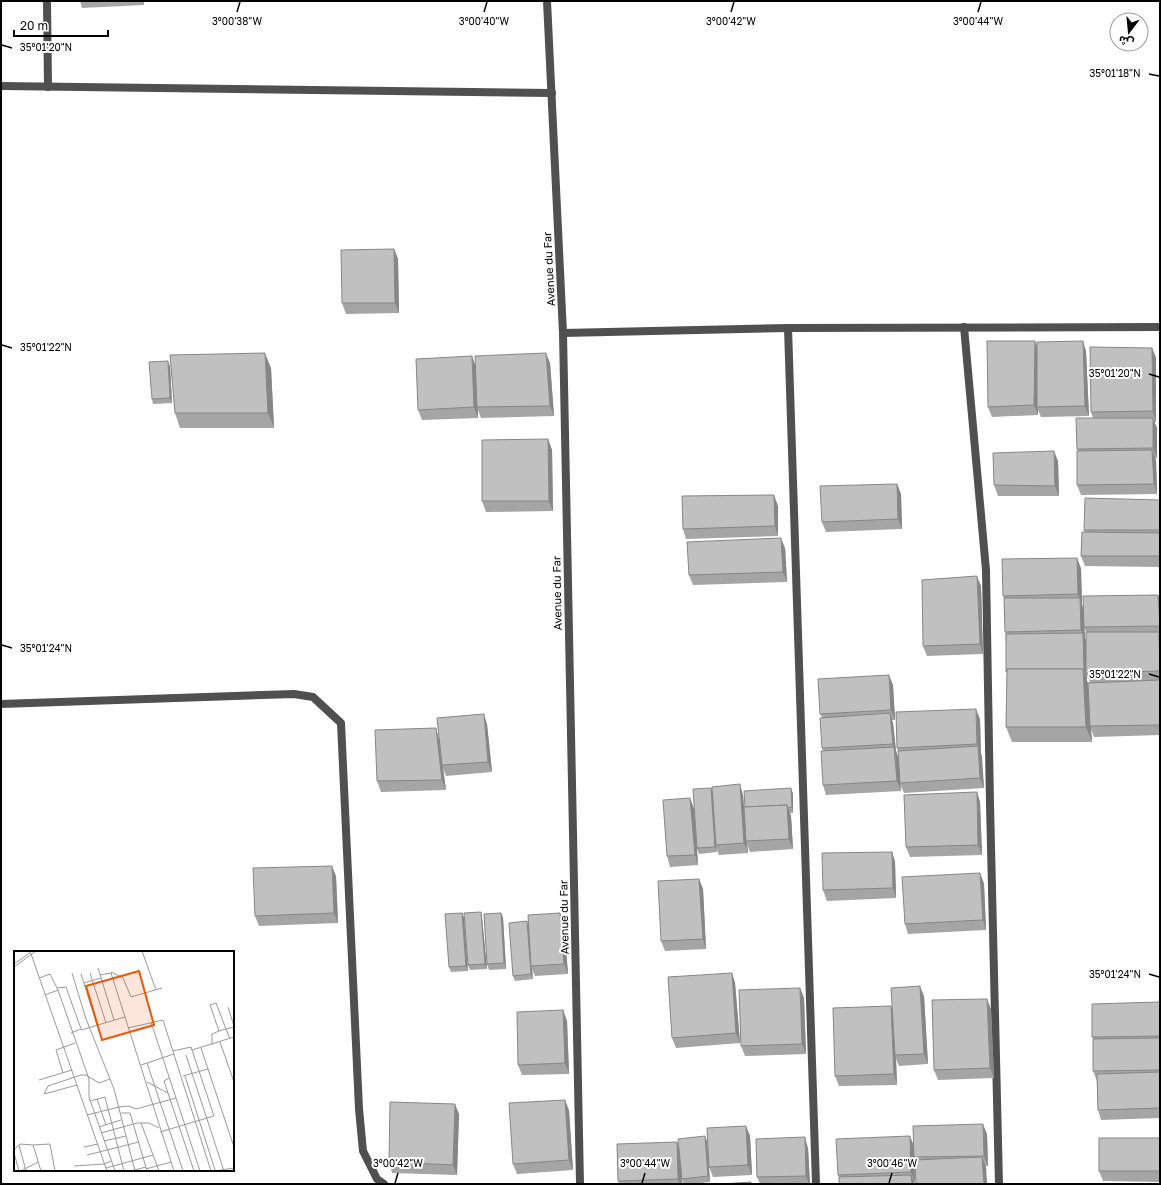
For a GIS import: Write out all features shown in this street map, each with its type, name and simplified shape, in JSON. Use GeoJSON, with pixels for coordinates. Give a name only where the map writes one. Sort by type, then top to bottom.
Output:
{"type":"FeatureCollection","features":[{"type":"Feature","properties":{"kind":"street"},"geometry":{"type":"LineString","coordinates":[[47,1],[48,87]]}},
{"type":"Feature","properties":{"kind":"street","name":"Avenue du Far"},"geometry":{"type":"LineString","coordinates":[[547,1],[563,333],[580,1184]]}},
{"type":"Feature","properties":{"kind":"street"},"geometry":{"type":"LineString","coordinates":[[1,86],[552,93]]}},
{"type":"Feature","properties":{"kind":"street"},"geometry":{"type":"LineString","coordinates":[[964,327],[986,570],[990,804],[1000,1184]]}},
{"type":"Feature","properties":{"kind":"street"},"geometry":{"type":"LineString","coordinates":[[563,333],[788,328],[1160,327]]}},
{"type":"Feature","properties":{"kind":"street"},"geometry":{"type":"LineString","coordinates":[[788,328],[816,1184]]}},
{"type":"Feature","properties":{"kind":"street"},"geometry":{"type":"LineString","coordinates":[[1,704],[294,694],[313,696],[341,723],[359,1109],[363,1151],[377,1179],[384,1184]]}},
{"type":"Feature","properties":{"kind":"building"},"geometry":{"type":"Polygon","coordinates":[[[394,249],[395,303],[342,303],[341,250],[394,249]]]}},
{"type":"Feature","properties":{"kind":"building"},"geometry":{"type":"Polygon","coordinates":[[[987,341],[1035,341],[1034,405],[988,407],[987,341]]]}},
{"type":"Feature","properties":{"kind":"building"},"geometry":{"type":"Polygon","coordinates":[[[1083,341],[1085,406],[1037,407],[1037,342],[1083,341]]]}},
{"type":"Feature","properties":{"kind":"building"},"geometry":{"type":"Polygon","coordinates":[[[1090,347],[1152,348],[1153,411],[1091,412],[1090,347]]]}},
{"type":"Feature","properties":{"kind":"building"},"geometry":{"type":"Polygon","coordinates":[[[265,353],[268,413],[175,413],[170,355],[265,353]]]}},
{"type":"Feature","properties":{"kind":"building"},"geometry":{"type":"Polygon","coordinates":[[[546,353],[550,406],[477,407],[475,356],[546,353]]]}},
{"type":"Feature","properties":{"kind":"building"},"geometry":{"type":"Polygon","coordinates":[[[472,356],[474,407],[418,410],[416,359],[472,356]]]}},
{"type":"Feature","properties":{"kind":"building"},"geometry":{"type":"Polygon","coordinates":[[[168,361],[170,398],[152,399],[149,362],[168,361]]]}},
{"type":"Feature","properties":{"kind":"building"},"geometry":{"type":"Polygon","coordinates":[[[1076,418],[1153,418],[1153,448],[1077,449],[1076,418]]]}},
{"type":"Feature","properties":{"kind":"building"},"geometry":{"type":"Polygon","coordinates":[[[548,439],[549,501],[482,501],[482,440],[548,439]]]}},
{"type":"Feature","properties":{"kind":"building"},"geometry":{"type":"Polygon","coordinates":[[[1152,450],[1154,484],[1077,485],[1077,451],[1152,450]]]}},
{"type":"Feature","properties":{"kind":"building"},"geometry":{"type":"Polygon","coordinates":[[[1054,451],[1055,486],[994,485],[993,453],[1054,451]]]}},
{"type":"Feature","properties":{"kind":"building"},"geometry":{"type":"Polygon","coordinates":[[[897,484],[898,519],[822,522],[820,486],[897,484]]]}},
{"type":"Feature","properties":{"kind":"building"},"geometry":{"type":"Polygon","coordinates":[[[774,495],[775,526],[683,529],[682,496],[774,495]]]}},
{"type":"Feature","properties":{"kind":"building"},"geometry":{"type":"Polygon","coordinates":[[[1085,498],[1160,500],[1160,530],[1084,530],[1085,498]]]}},
{"type":"Feature","properties":{"kind":"building"},"geometry":{"type":"Polygon","coordinates":[[[1082,532],[1160,533],[1160,556],[1081,556],[1082,532]]]}},
{"type":"Feature","properties":{"kind":"building"},"geometry":{"type":"Polygon","coordinates":[[[781,538],[783,572],[689,575],[687,542],[781,538]]]}},
{"type":"Feature","properties":{"kind":"building"},"geometry":{"type":"Polygon","coordinates":[[[1077,558],[1078,594],[1003,596],[1002,559],[1077,558]]]}},
{"type":"Feature","properties":{"kind":"building"},"geometry":{"type":"Polygon","coordinates":[[[977,576],[980,644],[923,646],[922,580],[977,576]]]}},
{"type":"Feature","properties":{"kind":"building"},"geometry":{"type":"Polygon","coordinates":[[[1158,595],[1160,626],[1084,627],[1083,596],[1158,595]]]}},
{"type":"Feature","properties":{"kind":"building"},"geometry":{"type":"Polygon","coordinates":[[[1004,598],[1080,598],[1081,630],[1005,632],[1004,598]]]}},
{"type":"Feature","properties":{"kind":"building"},"geometry":{"type":"Polygon","coordinates":[[[1086,632],[1159,632],[1160,671],[1086,673],[1086,632]]]}},
{"type":"Feature","properties":{"kind":"building"},"geometry":{"type":"Polygon","coordinates":[[[1083,633],[1084,670],[1007,669],[1006,672],[1006,634],[1083,633]]]}},
{"type":"Feature","properties":{"kind":"building"},"geometry":{"type":"Polygon","coordinates":[[[1007,669],[1083,669],[1086,727],[1006,727],[1007,669]]]}},
{"type":"Feature","properties":{"kind":"building"},"geometry":{"type":"Polygon","coordinates":[[[889,675],[891,710],[820,714],[818,679],[889,675]]]}},
{"type":"Feature","properties":{"kind":"building"},"geometry":{"type":"Polygon","coordinates":[[[1160,680],[1160,725],[1090,726],[1088,683],[1160,680]]]}},
{"type":"Feature","properties":{"kind":"building"},"geometry":{"type":"Polygon","coordinates":[[[976,709],[977,744],[897,748],[896,712],[976,709]]]}},
{"type":"Feature","properties":{"kind":"building"},"geometry":{"type":"Polygon","coordinates":[[[890,713],[893,744],[822,748],[820,718],[890,713]]]}},
{"type":"Feature","properties":{"kind":"building"},"geometry":{"type":"Polygon","coordinates":[[[484,714],[488,762],[442,765],[437,718],[484,714]]]}},
{"type":"Feature","properties":{"kind":"building"},"geometry":{"type":"Polygon","coordinates":[[[436,728],[442,780],[377,781],[375,730],[436,728]]]}},
{"type":"Feature","properties":{"kind":"building"},"geometry":{"type":"Polygon","coordinates":[[[978,746],[980,778],[900,783],[898,751],[978,746]]]}},
{"type":"Feature","properties":{"kind":"building"},"geometry":{"type":"Polygon","coordinates":[[[894,747],[897,781],[823,785],[821,751],[894,747]]]}},
{"type":"Feature","properties":{"kind":"building"},"geometry":{"type":"Polygon","coordinates":[[[740,784],[744,843],[716,845],[712,787],[740,784]]]}},
{"type":"Feature","properties":{"kind":"building"},"geometry":{"type":"Polygon","coordinates":[[[711,788],[715,847],[697,848],[693,789],[711,788]]]}},
{"type":"Feature","properties":{"kind":"building"},"geometry":{"type":"Polygon","coordinates":[[[791,788],[792,807],[788,808],[787,805],[745,807],[744,791],[791,788]]]}},
{"type":"Feature","properties":{"kind":"building"},"geometry":{"type":"Polygon","coordinates":[[[977,792],[978,845],[906,847],[904,795],[977,792]]]}},
{"type":"Feature","properties":{"kind":"building"},"geometry":{"type":"Polygon","coordinates":[[[690,798],[695,855],[667,856],[663,800],[690,798]]]}},
{"type":"Feature","properties":{"kind":"building"},"geometry":{"type":"Polygon","coordinates":[[[787,805],[789,839],[746,841],[744,807],[787,805]]]}},
{"type":"Feature","properties":{"kind":"building"},"geometry":{"type":"Polygon","coordinates":[[[892,852],[893,888],[823,890],[822,853],[892,852]]]}},
{"type":"Feature","properties":{"kind":"building"},"geometry":{"type":"Polygon","coordinates":[[[332,866],[334,913],[255,916],[253,868],[332,866]]]}},
{"type":"Feature","properties":{"kind":"building"},"geometry":{"type":"Polygon","coordinates":[[[980,873],[983,920],[905,924],[902,877],[980,873]]]}},
{"type":"Feature","properties":{"kind":"building"},"geometry":{"type":"Polygon","coordinates":[[[699,879],[703,939],[661,941],[658,881],[699,879]]]}},
{"type":"Feature","properties":{"kind":"building"},"geometry":{"type":"Polygon","coordinates":[[[481,912],[485,964],[468,965],[464,913],[481,912]]]}},
{"type":"Feature","properties":{"kind":"building"},"geometry":{"type":"Polygon","coordinates":[[[462,913],[466,966],[449,967],[445,914],[462,913]]]}},
{"type":"Feature","properties":{"kind":"building"},"geometry":{"type":"Polygon","coordinates":[[[501,913],[504,963],[487,964],[484,914],[501,913]]]}},
{"type":"Feature","properties":{"kind":"building"},"geometry":{"type":"Polygon","coordinates":[[[560,913],[564,964],[531,966],[528,915],[560,913]]]}},
{"type":"Feature","properties":{"kind":"building"},"geometry":{"type":"Polygon","coordinates":[[[527,921],[531,974],[513,976],[509,923],[527,921]]]}},
{"type":"Feature","properties":{"kind":"building"},"geometry":{"type":"Polygon","coordinates":[[[732,973],[736,1033],[672,1038],[668,977],[732,973]]]}},
{"type":"Feature","properties":{"kind":"building"},"geometry":{"type":"Polygon","coordinates":[[[920,986],[924,1054],[895,1055],[891,988],[920,986]]]}},
{"type":"Feature","properties":{"kind":"building"},"geometry":{"type":"Polygon","coordinates":[[[800,988],[802,1044],[741,1046],[739,990],[800,988]]]}},
{"type":"Feature","properties":{"kind":"building"},"geometry":{"type":"Polygon","coordinates":[[[987,999],[990,1068],[934,1070],[932,1000],[987,999]]]}},
{"type":"Feature","properties":{"kind":"building"},"geometry":{"type":"Polygon","coordinates":[[[1160,1002],[1160,1036],[1092,1037],[1092,1004],[1160,1002]]]}},
{"type":"Feature","properties":{"kind":"building"},"geometry":{"type":"Polygon","coordinates":[[[891,1006],[894,1074],[835,1076],[833,1008],[891,1006]]]}},
{"type":"Feature","properties":{"kind":"building"},"geometry":{"type":"Polygon","coordinates":[[[563,1010],[565,1063],[518,1065],[517,1012],[563,1010]]]}},
{"type":"Feature","properties":{"kind":"building"},"geometry":{"type":"Polygon","coordinates":[[[1160,1038],[1160,1070],[1093,1071],[1093,1039],[1160,1038]]]}},
{"type":"Feature","properties":{"kind":"building"},"geometry":{"type":"Polygon","coordinates":[[[1160,1072],[1160,1108],[1098,1110],[1097,1074],[1160,1072]]]}},
{"type":"Feature","properties":{"kind":"building"},"geometry":{"type":"Polygon","coordinates":[[[565,1100],[569,1160],[513,1164],[509,1103],[565,1100]]]}},
{"type":"Feature","properties":{"kind":"building"},"geometry":{"type":"Polygon","coordinates":[[[390,1102],[455,1104],[453,1165],[389,1162],[390,1102]]]}},
{"type":"Feature","properties":{"kind":"building"},"geometry":{"type":"Polygon","coordinates":[[[983,1124],[984,1156],[914,1157],[913,1126],[983,1124]]]}},
{"type":"Feature","properties":{"kind":"building"},"geometry":{"type":"Polygon","coordinates":[[[746,1126],[748,1165],[709,1167],[707,1128],[746,1126]]]}},
{"type":"Feature","properties":{"kind":"building"},"geometry":{"type":"Polygon","coordinates":[[[705,1136],[708,1176],[682,1179],[678,1139],[705,1136]]]}},
{"type":"Feature","properties":{"kind":"building"},"geometry":{"type":"Polygon","coordinates":[[[910,1136],[911,1172],[838,1175],[836,1139],[910,1136]]]}},
{"type":"Feature","properties":{"kind":"building"},"geometry":{"type":"Polygon","coordinates":[[[805,1137],[806,1176],[757,1177],[756,1139],[805,1137]]]}},
{"type":"Feature","properties":{"kind":"building"},"geometry":{"type":"Polygon","coordinates":[[[1099,1138],[1160,1138],[1160,1171],[1099,1171],[1099,1138]]]}},
{"type":"Feature","properties":{"kind":"building"},"geometry":{"type":"Polygon","coordinates":[[[677,1142],[678,1179],[618,1181],[617,1144],[677,1142]]]}},
{"type":"Feature","properties":{"kind":"building"},"geometry":{"type":"Polygon","coordinates":[[[982,1157],[984,1184],[916,1184],[915,1160],[982,1157]]]}},
{"type":"Feature","properties":{"kind":"building"},"geometry":{"type":"Polygon","coordinates":[[[911,1175],[912,1184],[839,1184],[839,1177],[911,1175]]]}},
{"type":"Feature","properties":{"kind":"building"},"geometry":{"type":"Polygon","coordinates":[[[751,1182],[751,1184],[722,1184],[751,1182]]]}}]}
